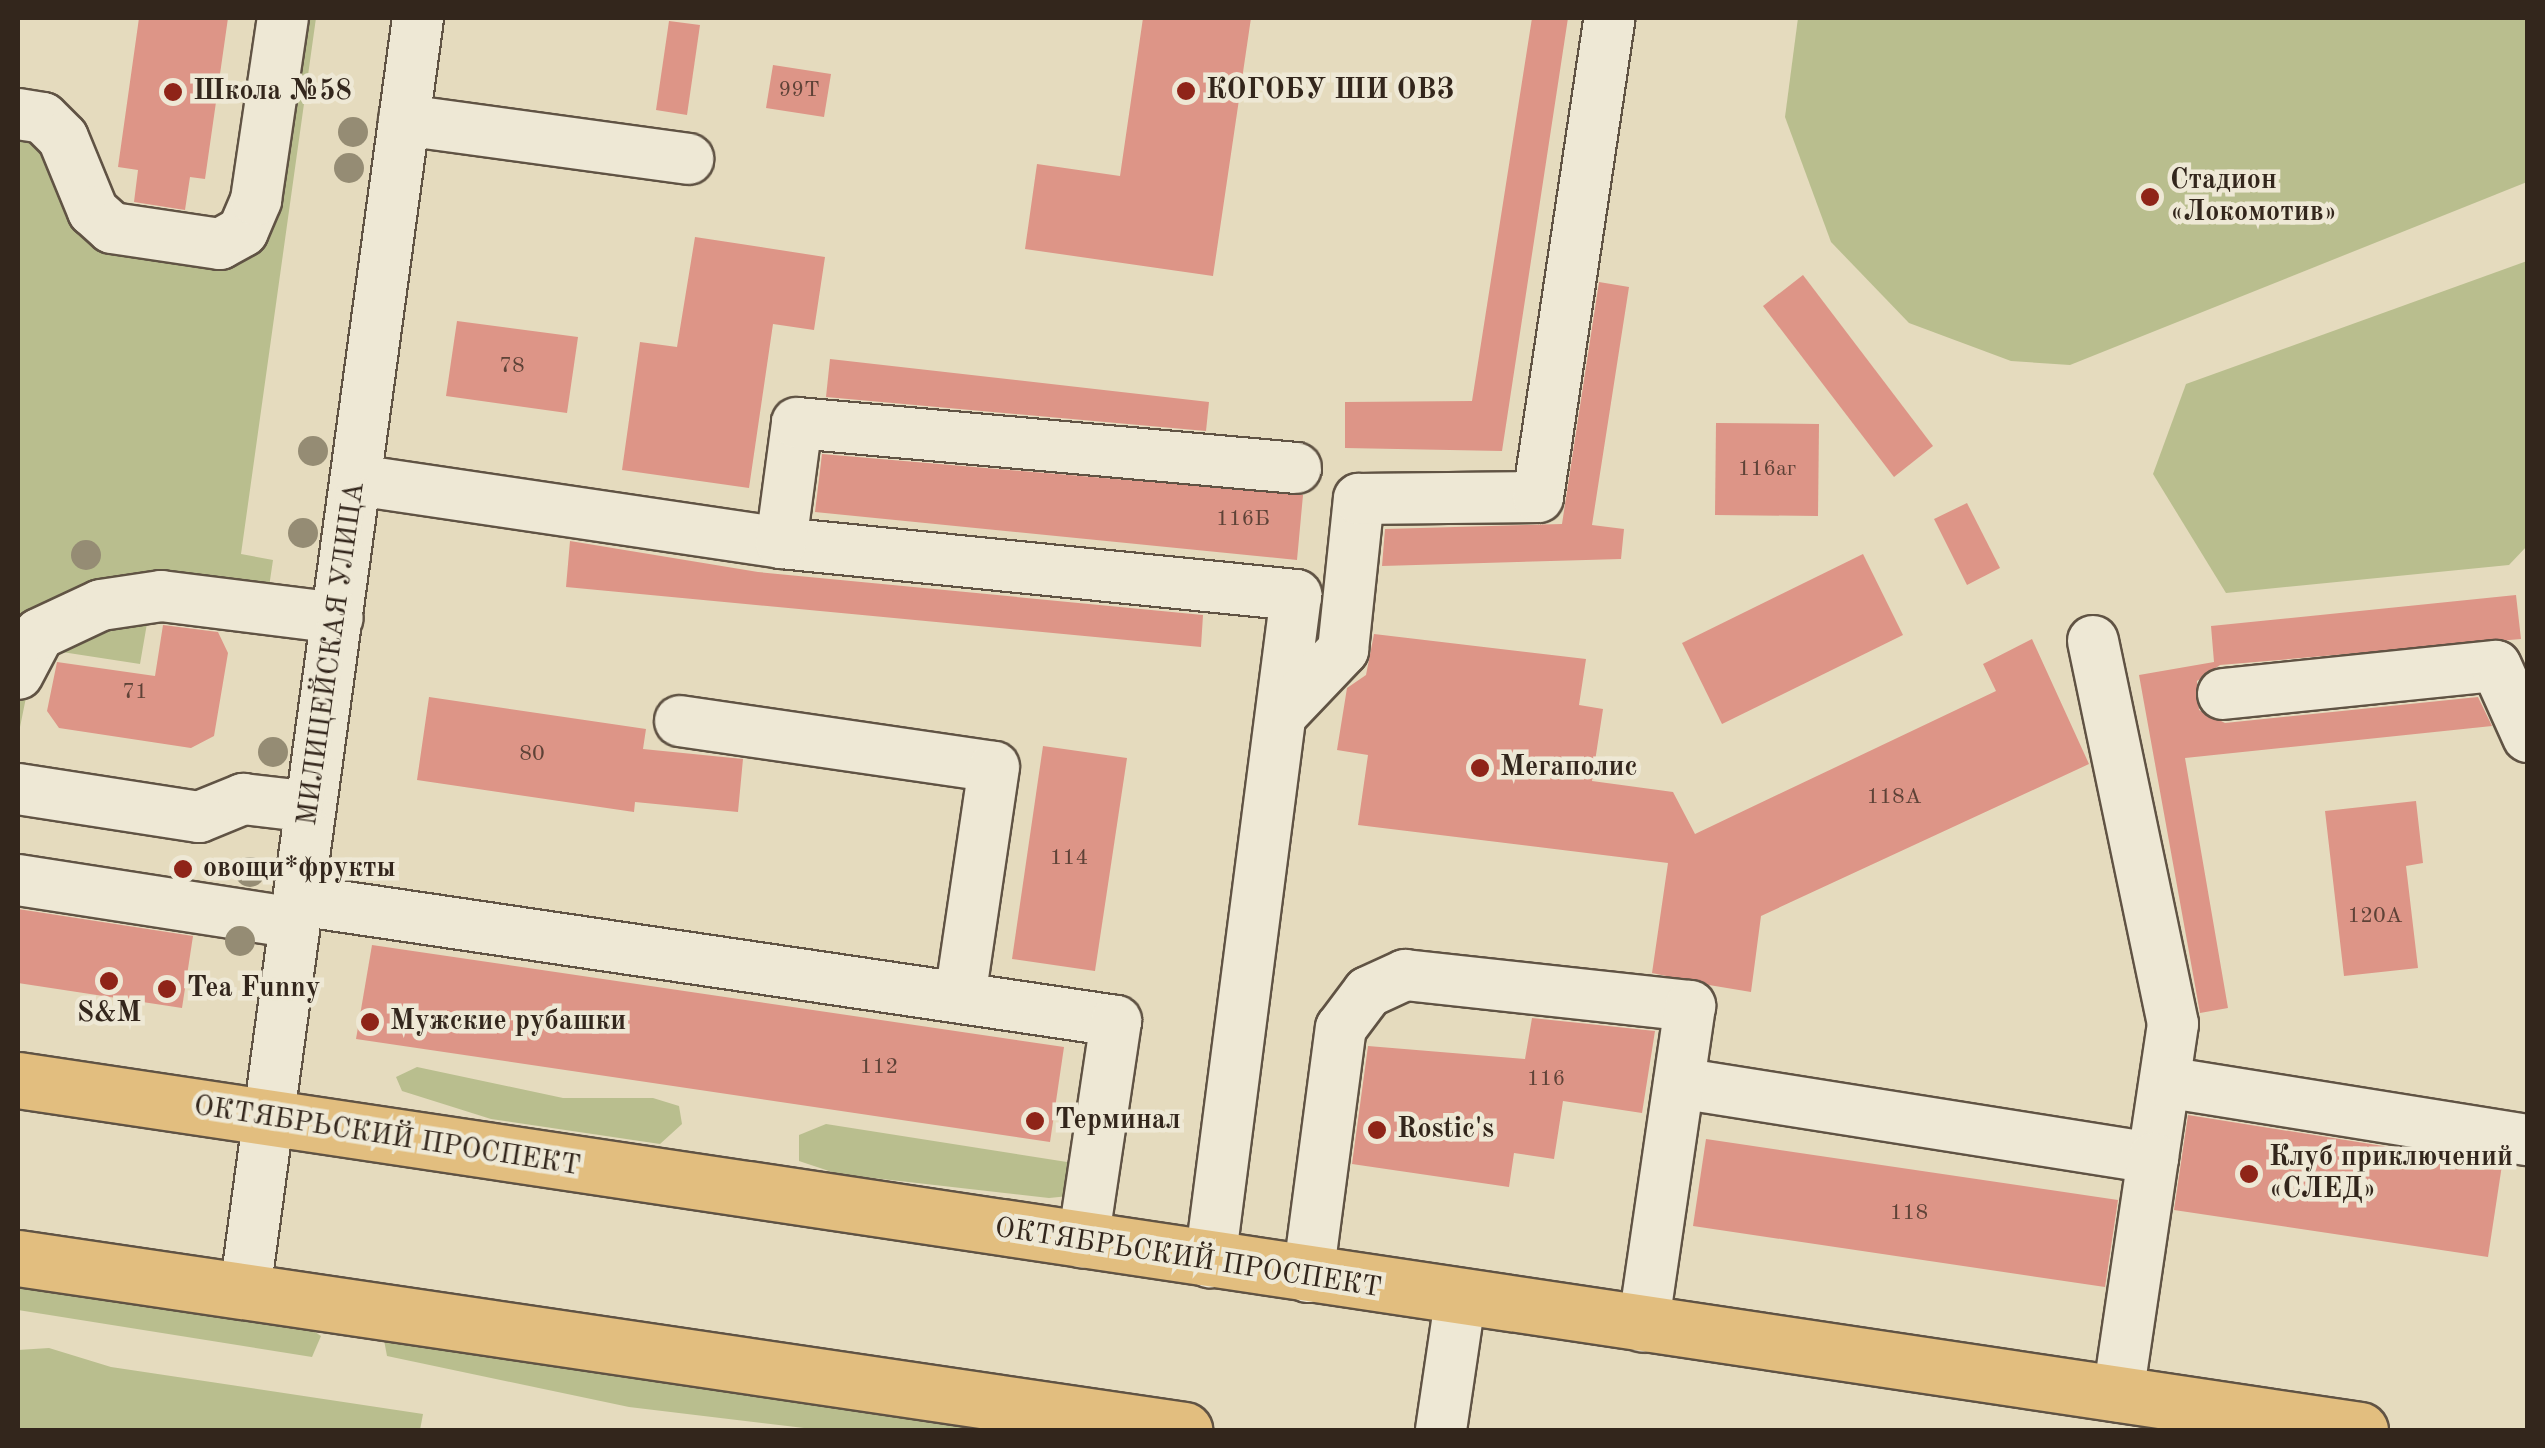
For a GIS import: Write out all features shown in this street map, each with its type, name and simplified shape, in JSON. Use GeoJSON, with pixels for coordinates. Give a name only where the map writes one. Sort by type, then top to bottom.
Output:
{"type":"FeatureCollection","features":[{"type":"Feature","properties":{"kind":"main road","name":"ОКТЯБРЬСКИЙ ПРОСПЕКТ"},"geometry":{"type":"LineString","coordinates":[[18,1080],[1460,1301],[2360,1430]]}},
{"type":"Feature","properties":{"kind":"main road"},"geometry":{"type":"LineString","coordinates":[[18,1258],[1184,1430]]}},
{"type":"Feature","properties":{"kind":"street"},"geometry":{"type":"LineString","coordinates":[[18,114],[42,118],[63,138],[93,211],[112,228],[220,244],[243,231],[256,200],[282,18]]}},
{"type":"Feature","properties":{"kind":"street","name":"МИЛИЦЕЙСКАЯ УЛИЦА"},"geometry":{"type":"LineString","coordinates":[[245,1291],[418,18]]}},
{"type":"Feature","properties":{"kind":"street"},"geometry":{"type":"LineString","coordinates":[[1284,712],[1342,650],[1359,499],[1538,497],[1610,18]]}},
{"type":"Feature","properties":{"kind":"street"},"geometry":{"type":"LineString","coordinates":[[404,120],[688,159]]}},
{"type":"Feature","properties":{"kind":"street"},"geometry":{"type":"LineString","coordinates":[[782,543],[797,423],[1296,468]]}},
{"type":"Feature","properties":{"kind":"street"},"geometry":{"type":"LineString","coordinates":[[356,480],[782,543],[1296,596],[1210,1262]]}},
{"type":"Feature","properties":{"kind":"street"},"geometry":{"type":"LineString","coordinates":[[18,674],[38,634],[101,605],[160,596],[338,618]]}},
{"type":"Feature","properties":{"kind":"street"},"geometry":{"type":"LineString","coordinates":[[2093,641],[2173,1024],[2118,1396]]}},
{"type":"Feature","properties":{"kind":"street"},"geometry":{"type":"LineString","coordinates":[[2224,694],[2496,666],[2528,737]]}},
{"type":"Feature","properties":{"kind":"street"},"geometry":{"type":"LineString","coordinates":[[680,720],[994,767],[960,998]]}},
{"type":"Feature","properties":{"kind":"street"},"geometry":{"type":"LineString","coordinates":[[18,789],[199,816],[242,799],[311,806]]}},
{"type":"Feature","properties":{"kind":"street"},"geometry":{"type":"LineString","coordinates":[[18,880],[297,912],[1116,1021],[1083,1243]]}},
{"type":"Feature","properties":{"kind":"street"},"geometry":{"type":"LineString","coordinates":[[1308,1278],[1341,1028],[1368,992],[1404,975],[1690,1006],[1643,1327]]}},
{"type":"Feature","properties":{"kind":"street"},"geometry":{"type":"LineString","coordinates":[[1679,1082],[2153,1158]]}},
{"type":"Feature","properties":{"kind":"street"},"geometry":{"type":"LineString","coordinates":[[2164,1082],[2528,1140]]}},
{"type":"Feature","properties":{"kind":"street"},"geometry":{"type":"LineString","coordinates":[[1441,1430],[1460,1301]]}},
{"type":"Feature","properties":{"kind":"green space"},"geometry":{"type":"Polygon","coordinates":[[[299,18],[316,18],[241,554],[273,560],[264,621],[150,606],[140,664],[36,648],[18,737],[18,138],[52,152],[90,242],[233,262],[268,236],[299,18]]]}},
{"type":"Feature","properties":{"kind":"green space","name":"Cтадион «Локомотив»"},"geometry":{"type":"Polygon","coordinates":[[[1798,18],[2527,18],[2527,182],[2070,365],[2011,361],[1909,323],[1831,242],[1785,117],[1798,18]]]}},
{"type":"Feature","properties":{"kind":"green space"},"geometry":{"type":"Polygon","coordinates":[[[2527,261],[2527,546],[2509,565],[2226,593],[2153,474],[2186,384],[2527,261]]]}},
{"type":"Feature","properties":{"kind":"green space"},"geometry":{"type":"Polygon","coordinates":[[[417,1067],[563,1098],[653,1098],[679,1106],[682,1124],[660,1144],[491,1119],[402,1091],[396,1077],[417,1067]]]}},
{"type":"Feature","properties":{"kind":"green space"},"geometry":{"type":"Polygon","coordinates":[[[826,1124],[1067,1162],[1077,1175],[1069,1196],[1049,1198],[838,1174],[799,1161],[799,1135],[826,1124]]]}},
{"type":"Feature","properties":{"kind":"green space"},"geometry":{"type":"Polygon","coordinates":[[[18,1276],[306,1326],[321,1336],[312,1357],[18,1310],[18,1276]]]}},
{"type":"Feature","properties":{"kind":"green space"},"geometry":{"type":"Polygon","coordinates":[[[402,1335],[1058,1430],[821,1430],[629,1407],[387,1356],[384,1340],[402,1335]]]}},
{"type":"Feature","properties":{"kind":"green space"},"geometry":{"type":"Polygon","coordinates":[[[49,1348],[111,1367],[423,1414],[420,1430],[18,1430],[18,1350],[49,1348]]]}},
{"type":"Feature","properties":{"kind":"building","name":"Школа №58"},"geometry":{"type":"Polygon","coordinates":[[[139,18],[228,18],[205,179],[190,177],[185,210],[134,202],[138,170],[118,167],[139,18]]]}},
{"type":"Feature","properties":{"kind":"building","name":"КОГОБУ ШИ ОВЗ"},"geometry":{"type":"Polygon","coordinates":[[[1143,18],[1251,18],[1213,276],[1025,249],[1037,164],[1120,176],[1143,18]]]}},
{"type":"Feature","properties":{"kind":"building"},"geometry":{"type":"Polygon","coordinates":[[[1532,18],[1568,18],[1502,451],[1345,448],[1345,402],[1472,401],[1532,18]]]}},
{"type":"Feature","properties":{"kind":"building"},"geometry":{"type":"Polygon","coordinates":[[[669,21],[700,25],[687,115],[656,110],[669,21]]]}},
{"type":"Feature","properties":{"kind":"building"},"geometry":{"type":"Polygon","coordinates":[[[773,65],[831,74],[824,117],[766,108],[773,65]]]}},
{"type":"Feature","properties":{"kind":"building"},"geometry":{"type":"Polygon","coordinates":[[[695,237],[825,257],[814,330],[773,324],[749,488],[622,470],[640,342],[677,347],[695,237]]]}},
{"type":"Feature","properties":{"kind":"building"},"geometry":{"type":"Polygon","coordinates":[[[1803,275],[1933,446],[1894,477],[1763,306],[1803,275]]]}},
{"type":"Feature","properties":{"kind":"building"},"geometry":{"type":"Polygon","coordinates":[[[1599,282],[1629,287],[1592,525],[1624,529],[1621,559],[1382,566],[1385,529],[1562,524],[1599,282]]]}},
{"type":"Feature","properties":{"kind":"building"},"geometry":{"type":"Polygon","coordinates":[[[457,321],[578,337],[567,413],[446,396],[457,321]]]}},
{"type":"Feature","properties":{"kind":"building"},"geometry":{"type":"Polygon","coordinates":[[[830,359],[1209,402],[1206,431],[826,397],[830,359]]]}},
{"type":"Feature","properties":{"kind":"building"},"geometry":{"type":"Polygon","coordinates":[[[1716,423],[1819,424],[1818,516],[1715,515],[1716,423]]]}},
{"type":"Feature","properties":{"kind":"building"},"geometry":{"type":"Polygon","coordinates":[[[822,454],[1303,495],[1297,560],[815,512],[822,454]]]}},
{"type":"Feature","properties":{"kind":"building"},"geometry":{"type":"Polygon","coordinates":[[[1967,503],[2000,568],[1967,585],[1934,519],[1967,503]]]}},
{"type":"Feature","properties":{"kind":"building"},"geometry":{"type":"Polygon","coordinates":[[[570,541],[758,572],[1203,615],[1201,647],[566,587],[570,541]]]}},
{"type":"Feature","properties":{"kind":"building"},"geometry":{"type":"Polygon","coordinates":[[[1863,554],[1903,635],[1722,724],[1682,643],[1863,554]]]}},
{"type":"Feature","properties":{"kind":"building"},"geometry":{"type":"Polygon","coordinates":[[[2516,595],[2521,639],[2220,665],[2197,681],[2199,710],[2225,723],[2478,697],[2492,726],[2185,758],[2228,1008],[2200,1013],[2139,675],[2214,662],[2211,626],[2516,595]]]}},
{"type":"Feature","properties":{"kind":"building"},"geometry":{"type":"Polygon","coordinates":[[[163,625],[218,632],[228,653],[214,736],[191,748],[59,728],[47,711],[57,662],[155,676],[163,625]]]}},
{"type":"Feature","properties":{"kind":"building"},"geometry":{"type":"Polygon","coordinates":[[[1374,634],[1586,659],[1579,705],[1603,709],[1592,781],[1673,792],[1695,834],[1996,691],[1983,664],[2032,639],[2089,764],[1761,916],[1751,992],[1709,985],[1652,973],[1668,863],[1358,825],[1368,755],[1337,750],[1347,688],[1366,675],[1374,634]]]}},
{"type":"Feature","properties":{"kind":"building"},"geometry":{"type":"Polygon","coordinates":[[[429,697],[646,729],[643,749],[743,759],[738,812],[635,802],[634,812],[417,780],[429,697]]]}},
{"type":"Feature","properties":{"kind":"building"},"geometry":{"type":"Polygon","coordinates":[[[1043,746],[1127,758],[1095,971],[1012,959],[1043,746]]]}},
{"type":"Feature","properties":{"kind":"building"},"geometry":{"type":"Polygon","coordinates":[[[2416,801],[2423,863],[2406,866],[2418,968],[2344,976],[2325,811],[2416,801]]]}},
{"type":"Feature","properties":{"kind":"building"},"geometry":{"type":"Polygon","coordinates":[[[18,909],[193,936],[182,1008],[18,983],[18,909]]]}},
{"type":"Feature","properties":{"kind":"building"},"geometry":{"type":"Polygon","coordinates":[[[372,945],[1064,1047],[1050,1142],[356,1039],[372,945]]]}},
{"type":"Feature","properties":{"kind":"building"},"geometry":{"type":"Polygon","coordinates":[[[1532,1018],[1655,1031],[1642,1113],[1563,1101],[1554,1159],[1514,1153],[1509,1187],[1352,1164],[1368,1046],[1525,1059],[1532,1018]]]}},
{"type":"Feature","properties":{"kind":"building"},"geometry":{"type":"Polygon","coordinates":[[[2188,1115],[2502,1165],[2488,1257],[2174,1210],[2188,1115]]]}},
{"type":"Feature","properties":{"kind":"building"},"geometry":{"type":"Polygon","coordinates":[[[1706,1139],[2118,1200],[2105,1287],[1693,1226],[1706,1139]]]}},
{"type":"Feature","properties":{"kind":"place","name":"КОГОБУ ШИ ОВЗ"},"geometry":{"type":"Point","coordinates":[1186,91]}},
{"type":"Feature","properties":{"kind":"place","name":"Школа №58"},"geometry":{"type":"Point","coordinates":[173,92]}},
{"type":"Feature","properties":{"kind":"place","name":"Cтадион «Локомотив»"},"geometry":{"type":"Point","coordinates":[2150,197]}},
{"type":"Feature","properties":{"kind":"place","name":"Мегаполис"},"geometry":{"type":"Point","coordinates":[1480,768]}},
{"type":"Feature","properties":{"kind":"place","name":"овощи*фрукты"},"geometry":{"type":"Point","coordinates":[183,869]}},
{"type":"Feature","properties":{"kind":"place","name":"S&M"},"geometry":{"type":"Point","coordinates":[109,981]}},
{"type":"Feature","properties":{"kind":"place","name":"Tea Funny"},"geometry":{"type":"Point","coordinates":[167,989]}},
{"type":"Feature","properties":{"kind":"place","name":"Мужские рубашки"},"geometry":{"type":"Point","coordinates":[370,1022]}},
{"type":"Feature","properties":{"kind":"place","name":"Терминал"},"geometry":{"type":"Point","coordinates":[1035,1121]}},
{"type":"Feature","properties":{"kind":"place","name":"Rostiс's"},"geometry":{"type":"Point","coordinates":[1377,1130]}},
{"type":"Feature","properties":{"kind":"place","name":"Клуб приключений «СЛЕД»"},"geometry":{"type":"Point","coordinates":[2249,1174]}}]}
